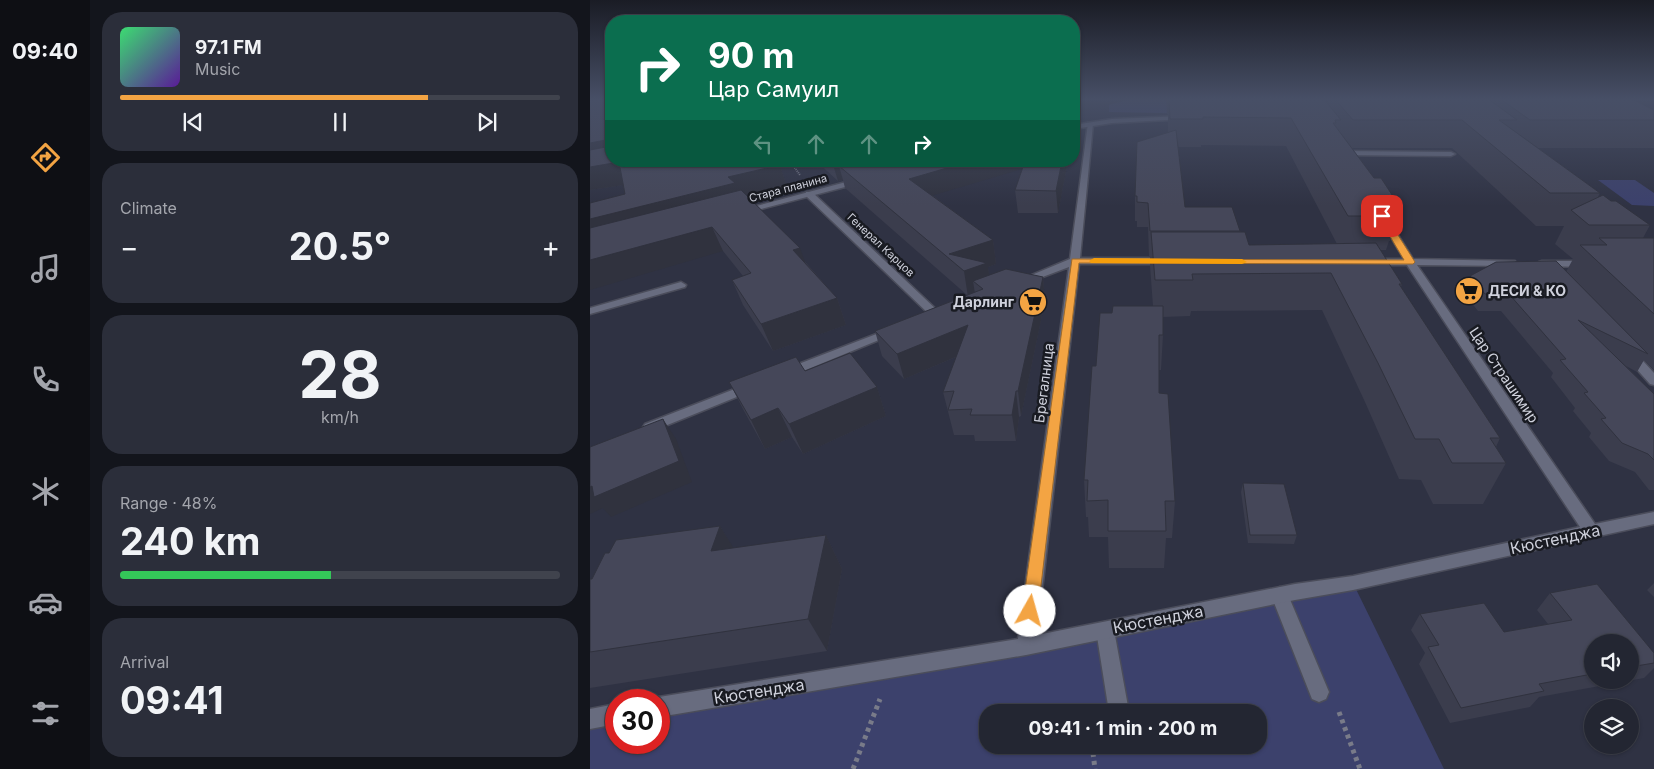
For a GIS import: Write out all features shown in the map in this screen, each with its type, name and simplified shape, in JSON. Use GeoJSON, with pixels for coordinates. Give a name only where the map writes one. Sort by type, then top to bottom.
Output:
{"type":"FeatureCollection","features":[{"type":"Feature","properties":{"kind":"street","name":"Брегалница"},"geometry":{"type":"LineString","coordinates":[[1026,646],[1075,261],[1089,134]]}},
{"type":"Feature","properties":{"kind":"street"},"geometry":{"type":"LineString","coordinates":[[1344,154],[1451,154]]}},
{"type":"Feature","properties":{"kind":"street","name":"Стара планина"},"geometry":{"type":"LineString","coordinates":[[733,214],[869,178]]}},
{"type":"Feature","properties":{"kind":"street","name":"Генерал Карцов"},"geometry":{"type":"LineString","coordinates":[[809,194],[936,314]]}},
{"type":"Feature","properties":{"kind":"street","name":"Цар Страшимир"},"geometry":{"type":"LineString","coordinates":[[1380,212],[1410,262],[1591,531]]}},
{"type":"Feature","properties":{"kind":"street"},"geometry":{"type":"LineString","coordinates":[[1010,286],[1075,261],[1174,262]]}},
{"type":"Feature","properties":{"kind":"street"},"geometry":{"type":"LineString","coordinates":[[1362,262],[1598,264]]}},
{"type":"Feature","properties":{"kind":"street"},"geometry":{"type":"LineString","coordinates":[[1532,264],[1555,276]]}},
{"type":"Feature","properties":{"kind":"street"},"geometry":{"type":"LineString","coordinates":[[590,311],[680,285]]}},
{"type":"Feature","properties":{"kind":"street"},"geometry":{"type":"LineString","coordinates":[[636,432],[899,328]]}},
{"type":"Feature","properties":{"kind":"street"},"geometry":{"type":"LineString","coordinates":[[1618,341],[1654,381]]}},
{"type":"Feature","properties":{"kind":"street","name":"Кюстенджа"},"geometry":{"type":"LineString","coordinates":[[670,705],[1026,646],[1280,595],[1353,583],[1654,518]]}},
{"type":"Feature","properties":{"kind":"street"},"geometry":{"type":"LineString","coordinates":[[1280,595],[1320,692]]}},
{"type":"Feature","properties":{"kind":"street"},"geometry":{"type":"LineString","coordinates":[[1105,630],[1118,704]]}},
{"type":"Feature","properties":{"kind":"street"},"geometry":{"type":"LineString","coordinates":[[590,719],[605,716]]}},
{"type":"Feature","properties":{"kind":"path"},"geometry":{"type":"LineString","coordinates":[[852,769],[892,669]]}},
{"type":"Feature","properties":{"kind":"path"},"geometry":{"type":"LineString","coordinates":[[1093,754],[1095,769]]}},
{"type":"Feature","properties":{"kind":"shaded area"},"geometry":{"type":"Polygon","coordinates":[[[1598,180],[1635,180],[1654,193],[1654,206],[1632,205],[1598,180]]]}},
{"type":"Feature","properties":{"kind":"shaded area"},"geometry":{"type":"Polygon","coordinates":[[[1353,583],[1444,769],[590,769],[590,719],[605,716],[605,754],[670,754],[670,705],[1026,646],[1353,583]]]}},
{"type":"Feature","properties":{"kind":"building"},"geometry":{"type":"Polygon","coordinates":[[[590,134],[605,134],[605,140],[590,143],[590,134]]]}},
{"type":"Feature","properties":{"kind":"building"},"geometry":{"type":"Polygon","coordinates":[[[1163,134],[1176,134],[1185,207],[1232,207],[1240,231],[1150,231],[1148,203],[1137,202],[1137,196],[1135,196],[1137,142],[1163,134]]]}},
{"type":"Feature","properties":{"kind":"building"},"geometry":{"type":"Polygon","coordinates":[[[1300,134],[1341,134],[1374,178],[1381,178],[1400,207],[1389,207],[1396,216],[1348,216],[1300,134]]]}},
{"type":"Feature","properties":{"kind":"building"},"geometry":{"type":"Polygon","coordinates":[[[1479,134],[1518,134],[1600,193],[1550,193],[1479,134]]]}},
{"type":"Feature","properties":{"kind":"building"},"geometry":{"type":"Polygon","coordinates":[[[605,147],[605,164],[590,167],[590,150],[605,147]]]}},
{"type":"Feature","properties":{"kind":"building"},"geometry":{"type":"Polygon","coordinates":[[[620,167],[771,167],[728,177],[735,183],[590,219],[590,203],[625,194],[620,167]]]}},
{"type":"Feature","properties":{"kind":"building"},"geometry":{"type":"Polygon","coordinates":[[[840,167],[950,167],[909,179],[993,240],[949,254],[987,263],[964,271],[840,167]]]}},
{"type":"Feature","properties":{"kind":"building"},"geometry":{"type":"Polygon","coordinates":[[[1023,167],[1061,167],[1056,191],[1015,190],[1023,167]]]}},
{"type":"Feature","properties":{"kind":"building"},"geometry":{"type":"Polygon","coordinates":[[[741,190],[800,248],[793,250],[837,298],[761,324],[732,280],[751,273],[712,227],[590,260],[590,228],[741,190]]]}},
{"type":"Feature","properties":{"kind":"building"},"geometry":{"type":"Polygon","coordinates":[[[1603,195],[1611,201],[1616,201],[1650,225],[1589,225],[1571,210],[1603,195]]]}},
{"type":"Feature","properties":{"kind":"building"},"geometry":{"type":"Polygon","coordinates":[[[1151,232],[1245,232],[1249,245],[1376,243],[1402,284],[1399,284],[1500,438],[1490,438],[1506,463],[1452,463],[1439,439],[1415,439],[1331,273],[1192,274],[1193,280],[1155,280],[1151,232]]]}},
{"type":"Feature","properties":{"kind":"building"},"geometry":{"type":"Polygon","coordinates":[[[1599,238],[1654,238],[1654,314],[1580,245],[1607,245],[1599,238]]]}},
{"type":"Feature","properties":{"kind":"building"},"geometry":{"type":"Polygon","coordinates":[[[1556,261],[1648,354],[1578,320],[1654,394],[1654,460],[1648,454],[1622,443],[1601,419],[1606,418],[1584,393],[1588,392],[1560,360],[1566,359],[1509,294],[1485,294],[1470,276],[1496,262],[1556,261]]]}},
{"type":"Feature","properties":{"kind":"building"},"geometry":{"type":"Polygon","coordinates":[[[1006,269],[1043,277],[1012,415],[970,415],[972,409],[948,410],[954,391],[943,392],[968,325],[897,354],[875,331],[983,289],[973,281],[1006,269]]]}},
{"type":"Feature","properties":{"kind":"building"},"geometry":{"type":"Polygon","coordinates":[[[1113,306],[1163,306],[1163,335],[1159,335],[1159,393],[1168,394],[1175,501],[1165,501],[1166,531],[1108,531],[1108,500],[1087,501],[1088,480],[1084,480],[1092,366],[1096,366],[1100,313],[1112,313],[1113,306]]]}},
{"type":"Feature","properties":{"kind":"building"},"geometry":{"type":"Polygon","coordinates":[[[850,353],[877,387],[789,424],[778,408],[751,420],[729,382],[796,357],[805,371],[850,353]]]}},
{"type":"Feature","properties":{"kind":"building"},"geometry":{"type":"Polygon","coordinates":[[[663,419],[679,461],[594,497],[592,486],[590,487],[590,447],[663,419]]]}},
{"type":"Feature","properties":{"kind":"building"},"geometry":{"type":"Polygon","coordinates":[[[1243,483],[1284,484],[1297,535],[1250,535],[1243,483]]]}},
{"type":"Feature","properties":{"kind":"building"},"geometry":{"type":"Polygon","coordinates":[[[720,526],[711,551],[826,535],[808,619],[590,652],[590,579],[592,579],[605,553],[609,553],[616,540],[720,526]]]}},
{"type":"Feature","properties":{"kind":"building"},"geometry":{"type":"Polygon","coordinates":[[[1597,584],[1638,634],[1584,634],[1584,676],[1539,684],[1544,691],[1461,708],[1428,647],[1439,645],[1420,614],[1484,603],[1504,632],[1572,620],[1550,593],[1597,584]]]}},
{"type":"Feature","properties":{"kind":"building"},"geometry":{"type":"Polygon","coordinates":[[[1639,635],[1654,653],[1654,663],[1639,666],[1639,635]]]}},
{"type":"Feature","properties":{"kind":"slow traffic"},"geometry":{"type":"LineString","coordinates":[[1094,261],[1242,262]]}},
{"type":"Feature","properties":{"kind":"place","name":"ДЕСИ & КО"},"geometry":{"type":"Point","coordinates":[1469,291]}},
{"type":"Feature","properties":{"kind":"place","name":"Дарлинг"},"geometry":{"type":"Point","coordinates":[1033,302]}},
{"type":"Feature","properties":{"kind":"route"},"geometry":{"type":"LineString","coordinates":[[1030,611],[1075,261],[1410,262],[1382,216]]}}]}
